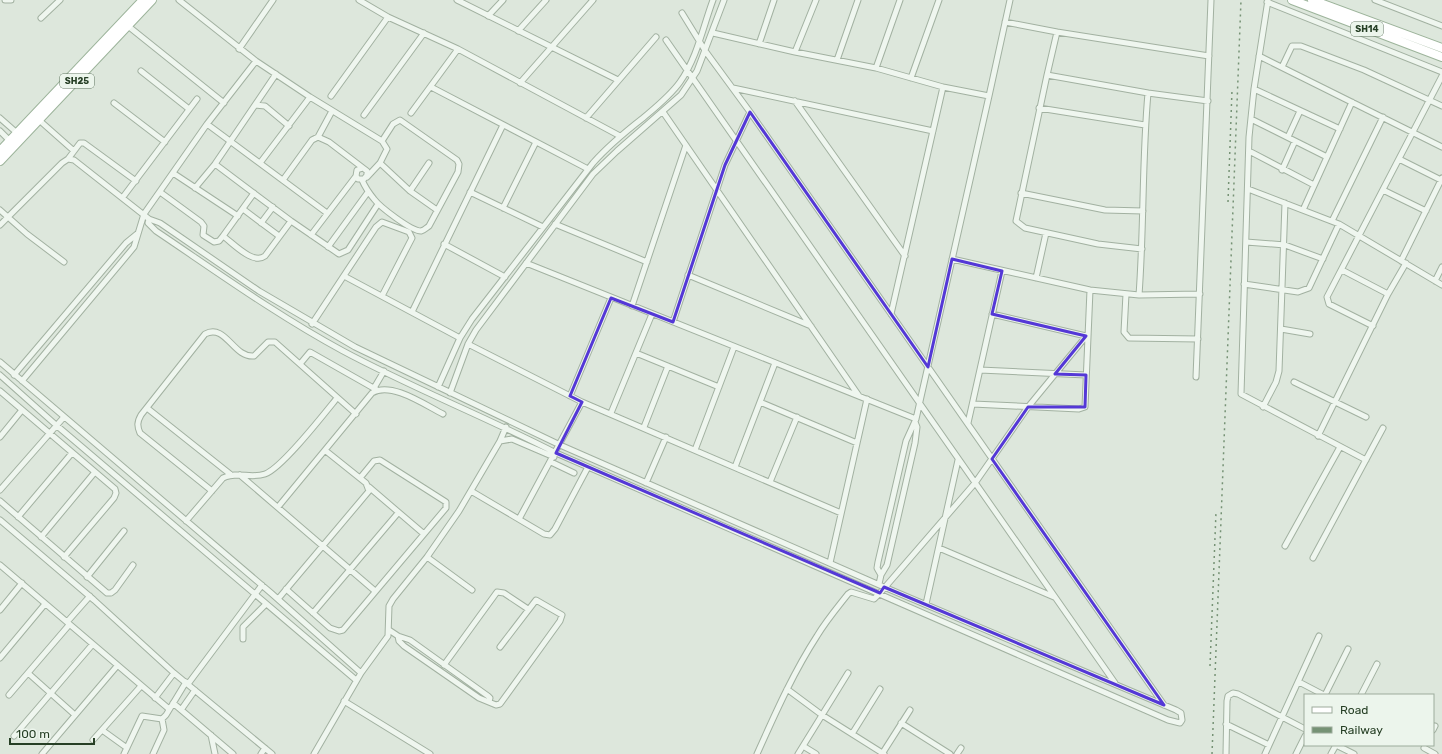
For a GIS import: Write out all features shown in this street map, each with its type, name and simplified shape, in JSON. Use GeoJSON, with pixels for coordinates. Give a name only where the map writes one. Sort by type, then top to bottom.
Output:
{"type":"FeatureCollection","features":[{"type":"Feature","properties":{"kind":"main road","name":"SH25"},"geometry":{"type":"LineString","coordinates":[[0,161],[39,120],[58,96],[143,0]]}},
{"type":"Feature","properties":{"kind":"main road","name":"SH25"},"geometry":{"type":"LineString","coordinates":[[0,151],[17,133],[58,96],[152,0]]}},
{"type":"Feature","properties":{"kind":"main road","name":"SH14"},"geometry":{"type":"LineString","coordinates":[[1292,0],[1442,57]]}},
{"type":"Feature","properties":{"kind":"main road","name":"SH14"},"geometry":{"type":"LineString","coordinates":[[1312,0],[1442,48]]}},
{"type":"Feature","properties":{"kind":"street"},"geometry":{"type":"LineString","coordinates":[[5,0],[11,0]]}},
{"type":"Feature","properties":{"kind":"street"},"geometry":{"type":"LineString","coordinates":[[41,18],[60,0]]}},
{"type":"Feature","properties":{"kind":"street"},"geometry":{"type":"LineString","coordinates":[[179,0],[256,61],[332,111],[382,141],[387,149],[380,163],[364,178]]}},
{"type":"Feature","properties":{"kind":"street"},"geometry":{"type":"LineString","coordinates":[[239,49],[273,0]]}},
{"type":"Feature","properties":{"kind":"street"},"geometry":{"type":"LineString","coordinates":[[361,0],[388,17],[458,49],[620,136]]}},
{"type":"Feature","properties":{"kind":"street"},"geometry":{"type":"LineString","coordinates":[[457,0],[618,80]]}},
{"type":"Feature","properties":{"kind":"street"},"geometry":{"type":"LineString","coordinates":[[488,16],[503,0]]}},
{"type":"Feature","properties":{"kind":"street"},"geometry":{"type":"LineString","coordinates":[[518,31],[546,0]]}},
{"type":"Feature","properties":{"kind":"street"},"geometry":{"type":"LineString","coordinates":[[520,83],[593,0]]}},
{"type":"Feature","properties":{"kind":"street"},"geometry":{"type":"LineString","coordinates":[[438,387],[460,338],[472,319],[588,169],[620,136],[669,95],[687,71],[713,0]]}},
{"type":"Feature","properties":{"kind":"street"},"geometry":{"type":"LineString","coordinates":[[450,393],[468,344],[483,318],[555,224],[597,170],[681,95],[693,78],[706,52],[724,0]]}},
{"type":"Feature","properties":{"kind":"street"},"geometry":{"type":"LineString","coordinates":[[759,44],[774,0]]}},
{"type":"Feature","properties":{"kind":"street"},"geometry":{"type":"LineString","coordinates":[[795,52],[816,0]]}},
{"type":"Feature","properties":{"kind":"street"},"geometry":{"type":"LineString","coordinates":[[837,60],[858,0]]}},
{"type":"Feature","properties":{"kind":"street"},"geometry":{"type":"LineString","coordinates":[[876,68],[900,0]]}},
{"type":"Feature","properties":{"kind":"street"},"geometry":{"type":"LineString","coordinates":[[911,78],[939,0]]}},
{"type":"Feature","properties":{"kind":"street"},"geometry":{"type":"LineString","coordinates":[[851,592],[870,598],[877,597],[880,594],[882,585],[881,575],[877,568],[880,554],[906,441],[916,420],[1010,0]]}},
{"type":"Feature","properties":{"kind":"street"},"geometry":{"type":"LineString","coordinates":[[1196,377],[1211,0]]}},
{"type":"Feature","properties":{"kind":"street"},"geometry":{"type":"LineString","coordinates":[[1375,0],[1442,26]]}},
{"type":"Feature","properties":{"kind":"street"},"geometry":{"type":"LineString","coordinates":[[1366,460],[1244,397],[1241,394],[1248,152],[1254,89],[1268,1],[1442,72]]}},
{"type":"Feature","properties":{"kind":"street"},"geometry":{"type":"LineString","coordinates":[[682,13],[706,52],[750,112],[928,368],[968,422],[992,459],[1164,705]]}},
{"type":"Feature","properties":{"kind":"street"},"geometry":{"type":"LineString","coordinates":[[331,96],[388,17]]}},
{"type":"Feature","properties":{"kind":"street"},"geometry":{"type":"LineString","coordinates":[[1006,22],[1057,32],[1209,56]]}},
{"type":"Feature","properties":{"kind":"street"},"geometry":{"type":"LineString","coordinates":[[128,26],[224,103]]}},
{"type":"Feature","properties":{"kind":"street"},"geometry":{"type":"LineString","coordinates":[[1057,32],[1039,108],[1016,221],[1025,228],[1046,233],[1115,247],[1142,249]]}},
{"type":"Feature","properties":{"kind":"street"},"geometry":{"type":"LineString","coordinates":[[364,115],[424,33]]}},
{"type":"Feature","properties":{"kind":"street"},"geometry":{"type":"LineString","coordinates":[[713,33],[795,52],[876,68],[943,87],[989,96]]}},
{"type":"Feature","properties":{"kind":"street"},"geometry":{"type":"LineString","coordinates":[[586,118],[656,37]]}},
{"type":"Feature","properties":{"kind":"street"},"geometry":{"type":"LineString","coordinates":[[666,40],[1115,684]]}},
{"type":"Feature","properties":{"kind":"street"},"geometry":{"type":"LineString","coordinates":[[1282,67],[1292,46],[1301,46],[1430,99],[1442,106]]}},
{"type":"Feature","properties":{"kind":"street"},"geometry":{"type":"LineString","coordinates":[[411,113],[458,49]]}},
{"type":"Feature","properties":{"kind":"street"},"geometry":{"type":"LineString","coordinates":[[1259,56],[1442,147]]}},
{"type":"Feature","properties":{"kind":"street"},"geometry":{"type":"LineString","coordinates":[[22,381],[130,253],[136,243],[137,234],[144,214],[207,124],[256,61]]}},
{"type":"Feature","properties":{"kind":"street"},"geometry":{"type":"LineString","coordinates":[[141,71],[189,109]]}},
{"type":"Feature","properties":{"kind":"street"},"geometry":{"type":"LineString","coordinates":[[195,188],[215,164],[276,74]]}},
{"type":"Feature","properties":{"kind":"street"},"geometry":{"type":"LineString","coordinates":[[1047,75],[1148,93],[1208,101]]}},
{"type":"Feature","properties":{"kind":"street"},"geometry":{"type":"LineString","coordinates":[[1373,326],[1329,304],[1327,297],[1442,76]]}},
{"type":"Feature","properties":{"kind":"street"},"geometry":{"type":"LineString","coordinates":[[431,87],[588,169]]}},
{"type":"Feature","properties":{"kind":"street"},"geometry":{"type":"LineString","coordinates":[[891,314],[943,87]]}},
{"type":"Feature","properties":{"kind":"street"},"geometry":{"type":"LineString","coordinates":[[733,88],[933,131]]}},
{"type":"Feature","properties":{"kind":"street"},"geometry":{"type":"LineString","coordinates":[[1254,89],[1340,129]]}},
{"type":"Feature","properties":{"kind":"street"},"geometry":{"type":"LineString","coordinates":[[1139,295],[1142,249],[1145,125],[1148,93]]}},
{"type":"Feature","properties":{"kind":"street"},"geometry":{"type":"LineString","coordinates":[[260,163],[310,97]]}},
{"type":"Feature","properties":{"kind":"street"},"geometry":{"type":"LineString","coordinates":[[124,197],[196,99]]}},
{"type":"Feature","properties":{"kind":"street"},"geometry":{"type":"LineString","coordinates":[[795,101],[905,256]]}},
{"type":"Feature","properties":{"kind":"street"},"geometry":{"type":"LineString","coordinates":[[1303,210],[1352,102]]}},
{"type":"Feature","properties":{"kind":"street"},"geometry":{"type":"LineString","coordinates":[[114,103],[165,142]]}},
{"type":"Feature","properties":{"kind":"street"},"geometry":{"type":"LineString","coordinates":[[255,105],[265,106],[289,126]]}},
{"type":"Feature","properties":{"kind":"street"},"geometry":{"type":"LineString","coordinates":[[1039,108],[1145,125]]}},
{"type":"Feature","properties":{"kind":"street"},"geometry":{"type":"LineString","coordinates":[[282,180],[312,140],[318,137],[332,111]]}},
{"type":"Feature","properties":{"kind":"street"},"geometry":{"type":"LineString","coordinates":[[1288,138],[1300,111]]}},
{"type":"Feature","properties":{"kind":"street"},"geometry":{"type":"LineString","coordinates":[[663,112],[859,396]]}},
{"type":"Feature","properties":{"kind":"street"},"geometry":{"type":"LineString","coordinates":[[673,322],[724,165],[750,112]]}},
{"type":"Feature","properties":{"kind":"street"},"geometry":{"type":"LineString","coordinates":[[1332,221],[1383,117]]}},
{"type":"Feature","properties":{"kind":"street"},"geometry":{"type":"LineString","coordinates":[[0,118],[17,133]]}},
{"type":"Feature","properties":{"kind":"street"},"geometry":{"type":"LineString","coordinates":[[1251,119],[1327,157]]}},
{"type":"Feature","properties":{"kind":"street"},"geometry":{"type":"LineString","coordinates":[[39,120],[74,151]]}},
{"type":"Feature","properties":{"kind":"street"},"geometry":{"type":"LineString","coordinates":[[318,137],[329,142],[367,171],[364,178],[368,192],[378,204],[410,226],[422,231],[426,230],[458,172],[459,164],[457,160],[400,120],[393,124],[382,141]]}},
{"type":"Feature","properties":{"kind":"street"},"geometry":{"type":"LineString","coordinates":[[207,124],[327,212]]}},
{"type":"Feature","properties":{"kind":"street"},"geometry":{"type":"LineString","coordinates":[[412,312],[503,125]]}},
{"type":"Feature","properties":{"kind":"street"},"geometry":{"type":"LineString","coordinates":[[0,131],[10,141]]}},
{"type":"Feature","properties":{"kind":"street"},"geometry":{"type":"LineString","coordinates":[[504,208],[536,142]]}},
{"type":"Feature","properties":{"kind":"street"},"geometry":{"type":"LineString","coordinates":[[1282,170],[1295,142]]}},
{"type":"Feature","properties":{"kind":"street"},"geometry":{"type":"LineString","coordinates":[[0,225],[68,159],[80,143],[89,145],[136,181]]}},
{"type":"Feature","properties":{"kind":"street"},"geometry":{"type":"LineString","coordinates":[[632,306],[686,145]]}},
{"type":"Feature","properties":{"kind":"street"},"geometry":{"type":"LineString","coordinates":[[1248,152],[1314,185]]}},
{"type":"Feature","properties":{"kind":"street"},"geometry":{"type":"LineString","coordinates":[[68,159],[74,160],[124,197],[149,219],[160,223],[235,276],[312,324],[355,347],[560,445],[830,563],[1164,705],[1181,713],[1183,716],[1180,723],[588,467],[554,457],[512,439],[500,441]]}},
{"type":"Feature","properties":{"kind":"street"},"geometry":{"type":"LineString","coordinates":[[1318,436],[1373,326],[1442,179],[1399,159]]}},
{"type":"Feature","properties":{"kind":"street"},"geometry":{"type":"LineString","coordinates":[[380,163],[410,191],[437,210]]}},
{"type":"Feature","properties":{"kind":"street"},"geometry":{"type":"LineString","coordinates":[[410,191],[429,163]]}},
{"type":"Feature","properties":{"kind":"street"},"geometry":{"type":"LineString","coordinates":[[215,164],[273,208],[339,254],[348,250],[378,204]]}},
{"type":"Feature","properties":{"kind":"street"},"geometry":{"type":"LineString","coordinates":[[311,235],[327,212],[356,176],[357,170],[363,168]]}},
{"type":"Feature","properties":{"kind":"street"},"geometry":{"type":"LineString","coordinates":[[173,173],[238,216]]}},
{"type":"Feature","properties":{"kind":"street"},"geometry":{"type":"LineString","coordinates":[[356,176],[364,178]]}},
{"type":"Feature","properties":{"kind":"street"},"geometry":{"type":"LineString","coordinates":[[1248,189],[1339,224],[1442,285]]}},
{"type":"Feature","properties":{"kind":"street"},"geometry":{"type":"LineString","coordinates":[[1383,190],[1426,212]]}},
{"type":"Feature","properties":{"kind":"street"},"geometry":{"type":"LineString","coordinates":[[160,192],[201,222],[204,226],[203,235],[214,242],[219,241],[254,194]]}},
{"type":"Feature","properties":{"kind":"street"},"geometry":{"type":"LineString","coordinates":[[328,247],[368,192]]}},
{"type":"Feature","properties":{"kind":"street"},"geometry":{"type":"LineString","coordinates":[[470,192],[544,227]]}},
{"type":"Feature","properties":{"kind":"street"},"geometry":{"type":"LineString","coordinates":[[1021,193],[1105,210],[1143,211]]}},
{"type":"Feature","properties":{"kind":"street"},"geometry":{"type":"LineString","coordinates":[[1263,407],[1278,376],[1285,245],[1285,203]]}},
{"type":"Feature","properties":{"kind":"street"},"geometry":{"type":"LineString","coordinates":[[261,223],[273,208]]}},
{"type":"Feature","properties":{"kind":"street"},"geometry":{"type":"LineString","coordinates":[[243,209],[279,236]]}},
{"type":"Feature","properties":{"kind":"street"},"geometry":{"type":"LineString","coordinates":[[0,210],[64,262]]}},
{"type":"Feature","properties":{"kind":"street"},"geometry":{"type":"LineString","coordinates":[[149,219],[148,223],[156,231],[280,314],[343,351],[506,428],[554,457],[574,472]]}},
{"type":"Feature","properties":{"kind":"street"},"geometry":{"type":"LineString","coordinates":[[223,236],[254,259],[261,259],[265,256],[291,221]]}},
{"type":"Feature","properties":{"kind":"street"},"geometry":{"type":"LineString","coordinates":[[312,324],[378,224],[387,223],[409,232],[412,235],[382,296]]}},
{"type":"Feature","properties":{"kind":"street"},"geometry":{"type":"LineString","coordinates":[[555,224],[647,262]]}},
{"type":"Feature","properties":{"kind":"street"},"geometry":{"type":"LineString","coordinates":[[1244,284],[1298,292],[1309,288],[1339,224]]}},
{"type":"Feature","properties":{"kind":"street"},"geometry":{"type":"LineString","coordinates":[[1036,278],[1046,233]]}},
{"type":"Feature","properties":{"kind":"street"},"geometry":{"type":"LineString","coordinates":[[14,374],[126,243],[137,234]]}},
{"type":"Feature","properties":{"kind":"street"},"geometry":{"type":"LineString","coordinates":[[1246,242],[1285,245],[1323,259]]}},
{"type":"Feature","properties":{"kind":"street"},"geometry":{"type":"LineString","coordinates":[[444,244],[505,277]]}},
{"type":"Feature","properties":{"kind":"street"},"geometry":{"type":"LineString","coordinates":[[952,259],[1090,290],[1139,295],[1200,294]]}},
{"type":"Feature","properties":{"kind":"street"},"geometry":{"type":"LineString","coordinates":[[526,263],[916,420]]}},
{"type":"Feature","properties":{"kind":"street"},"geometry":{"type":"LineString","coordinates":[[1435,281],[1442,267]]}},
{"type":"Feature","properties":{"kind":"street"},"geometry":{"type":"LineString","coordinates":[[1342,270],[1388,294]]}},
{"type":"Feature","properties":{"kind":"street"},"geometry":{"type":"LineString","coordinates":[[968,422],[1002,271]]}},
{"type":"Feature","properties":{"kind":"street"},"geometry":{"type":"LineString","coordinates":[[688,275],[811,326]]}},
{"type":"Feature","properties":{"kind":"street"},"geometry":{"type":"LineString","coordinates":[[344,276],[460,338]]}},
{"type":"Feature","properties":{"kind":"street"},"geometry":{"type":"LineString","coordinates":[[973,404],[1084,408],[1090,290]]}},
{"type":"Feature","properties":{"kind":"street"},"geometry":{"type":"LineString","coordinates":[[1126,294],[1124,332],[1129,338],[1198,339]]}},
{"type":"Feature","properties":{"kind":"street"},"geometry":{"type":"LineString","coordinates":[[570,396],[611,298]]}},
{"type":"Feature","properties":{"kind":"street"},"geometry":{"type":"LineString","coordinates":[[611,413],[652,314]]}},
{"type":"Feature","properties":{"kind":"street"},"geometry":{"type":"LineString","coordinates":[[992,314],[1087,335]]}},
{"type":"Feature","properties":{"kind":"street"},"geometry":{"type":"LineString","coordinates":[[1281,329],[1310,334]]}},
{"type":"Feature","properties":{"kind":"street"},"geometry":{"type":"LineString","coordinates":[[212,491],[140,433],[138,428],[138,422],[147,408],[205,334],[216,332],[223,335],[242,354],[247,356],[254,356],[268,342],[275,342],[356,414]]}},
{"type":"Feature","properties":{"kind":"street"},"geometry":{"type":"LineString","coordinates":[[882,585],[946,518],[975,483],[1028,407],[1087,335]]}},
{"type":"Feature","properties":{"kind":"street"},"geometry":{"type":"LineString","coordinates":[[468,344],[582,402],[611,413],[841,513]]}},
{"type":"Feature","properties":{"kind":"street"},"geometry":{"type":"LineString","coordinates":[[695,450],[734,346]]}},
{"type":"Feature","properties":{"kind":"street"},"geometry":{"type":"LineString","coordinates":[[300,364],[310,352],[376,389],[398,392],[443,414]]}},
{"type":"Feature","properties":{"kind":"street"},"geometry":{"type":"LineString","coordinates":[[636,353],[719,387]]}},
{"type":"Feature","properties":{"kind":"street"},"geometry":{"type":"LineString","coordinates":[[0,362],[262,585],[361,673]]}},
{"type":"Feature","properties":{"kind":"street"},"geometry":{"type":"LineString","coordinates":[[735,467],[775,363]]}},
{"type":"Feature","properties":{"kind":"street"},"geometry":{"type":"LineString","coordinates":[[644,428],[668,366]]}},
{"type":"Feature","properties":{"kind":"street"},"geometry":{"type":"LineString","coordinates":[[980,370],[1086,375]]}},
{"type":"Feature","properties":{"kind":"street"},"geometry":{"type":"LineString","coordinates":[[278,507],[376,389],[384,371]]}},
{"type":"Feature","properties":{"kind":"street"},"geometry":{"type":"LineString","coordinates":[[0,375],[56,425],[356,680]]}},
{"type":"Feature","properties":{"kind":"street"},"geometry":{"type":"LineString","coordinates":[[1294,382],[1366,417]]}},
{"type":"Feature","properties":{"kind":"street"},"geometry":{"type":"LineString","coordinates":[[0,391],[115,489],[116,493],[114,498],[64,557]]}},
{"type":"Feature","properties":{"kind":"street"},"geometry":{"type":"LineString","coordinates":[[186,521],[223,478],[230,474],[257,476],[274,469],[338,398]]}},
{"type":"Feature","properties":{"kind":"street"},"geometry":{"type":"LineString","coordinates":[[830,563],[867,399]]}},
{"type":"Feature","properties":{"kind":"street"},"geometry":{"type":"LineString","coordinates":[[519,519],[554,457],[582,402]]}},
{"type":"Feature","properties":{"kind":"street"},"geometry":{"type":"LineString","coordinates":[[760,402],[857,443]]}},
{"type":"Feature","properties":{"kind":"street"},"geometry":{"type":"LineString","coordinates":[[147,408],[230,474]]}},
{"type":"Feature","properties":{"kind":"street"},"geometry":{"type":"LineString","coordinates":[[0,437],[22,410]]}},
{"type":"Feature","properties":{"kind":"street"},"geometry":{"type":"LineString","coordinates":[[0,490],[64,417]]}},
{"type":"Feature","properties":{"kind":"street"},"geometry":{"type":"LineString","coordinates":[[770,482],[797,417]]}},
{"type":"Feature","properties":{"kind":"street"},"geometry":{"type":"LineString","coordinates":[[881,575],[887,565],[915,444],[917,432],[916,420]]}},
{"type":"Feature","properties":{"kind":"street"},"geometry":{"type":"LineString","coordinates":[[314,754],[356,680],[385,641],[389,630],[389,606],[426,557],[471,491],[506,428]]}},
{"type":"Feature","properties":{"kind":"street"},"geometry":{"type":"LineString","coordinates":[[1313,558],[1383,428]]}},
{"type":"Feature","properties":{"kind":"street"},"geometry":{"type":"LineString","coordinates":[[646,483],[666,437]]}},
{"type":"Feature","properties":{"kind":"street"},"geometry":{"type":"LineString","coordinates":[[1285,546],[1340,447]]}},
{"type":"Feature","properties":{"kind":"street"},"geometry":{"type":"LineString","coordinates":[[326,451],[360,478],[398,513],[424,534]]}},
{"type":"Feature","properties":{"kind":"street"},"geometry":{"type":"LineString","coordinates":[[18,517],[72,453]]}},
{"type":"Feature","properties":{"kind":"street"},"geometry":{"type":"LineString","coordinates":[[286,589],[330,628],[339,631],[343,630],[446,508],[446,502],[380,460],[374,461],[360,478]]}},
{"type":"Feature","properties":{"kind":"street"},"geometry":{"type":"LineString","coordinates":[[926,604],[958,460]]}},
{"type":"Feature","properties":{"kind":"street"},"geometry":{"type":"LineString","coordinates":[[471,491],[544,534],[550,534],[553,533],[588,467]]}},
{"type":"Feature","properties":{"kind":"street"},"geometry":{"type":"LineString","coordinates":[[41,537],[95,472]]}},
{"type":"Feature","properties":{"kind":"street"},"geometry":{"type":"LineString","coordinates":[[239,474],[375,592]]}},
{"type":"Feature","properties":{"kind":"street"},"geometry":{"type":"LineString","coordinates":[[278,599],[368,495],[369,487]]}},
{"type":"Feature","properties":{"kind":"street"},"geometry":{"type":"LineString","coordinates":[[0,501],[103,591],[111,593],[133,565]]}},
{"type":"Feature","properties":{"kind":"street"},"geometry":{"type":"LineString","coordinates":[[313,613],[398,513]]}},
{"type":"Feature","properties":{"kind":"street"},"geometry":{"type":"LineString","coordinates":[[0,520],[90,596],[174,673],[272,754]]}},
{"type":"Feature","properties":{"kind":"street"},"geometry":{"type":"LineString","coordinates":[[87,577],[124,530]]}},
{"type":"Feature","properties":{"kind":"street"},"geometry":{"type":"LineString","coordinates":[[939,548],[1055,598]]}},
{"type":"Feature","properties":{"kind":"street"},"geometry":{"type":"LineString","coordinates":[[426,557],[472,590]]}},
{"type":"Feature","properties":{"kind":"street"},"geometry":{"type":"LineString","coordinates":[[0,565],[169,709]]}},
{"type":"Feature","properties":{"kind":"street"},"geometry":{"type":"LineString","coordinates":[[0,610],[22,583]]}},
{"type":"Feature","properties":{"kind":"street"},"geometry":{"type":"LineString","coordinates":[[757,754],[787,690],[816,637],[851,592],[855,583]]}},
{"type":"Feature","properties":{"kind":"street"},"geometry":{"type":"LineString","coordinates":[[153,754],[164,730],[162,719],[187,683],[262,585]]}},
{"type":"Feature","properties":{"kind":"street"},"geometry":{"type":"LineString","coordinates":[[444,665],[497,592],[504,593],[528,609]]}},
{"type":"Feature","properties":{"kind":"street"},"geometry":{"type":"LineString","coordinates":[[9,696],[90,596]]}},
{"type":"Feature","properties":{"kind":"street"},"geometry":{"type":"LineString","coordinates":[[398,636],[399,641],[404,646],[479,698],[496,705],[500,704],[562,618],[559,613],[539,600],[534,601],[500,647]]}},
{"type":"Feature","properties":{"kind":"street"},"geometry":{"type":"LineString","coordinates":[[0,658],[45,604]]}},
{"type":"Feature","properties":{"kind":"street"},"geometry":{"type":"LineString","coordinates":[[243,639],[243,627],[266,604]]}},
{"type":"Feature","properties":{"kind":"street"},"geometry":{"type":"LineString","coordinates":[[389,630],[398,636],[410,640],[490,698],[489,702]]}},
{"type":"Feature","properties":{"kind":"street"},"geometry":{"type":"LineString","coordinates":[[1265,754],[1319,636]]}},
{"type":"Feature","properties":{"kind":"street"},"geometry":{"type":"LineString","coordinates":[[14,736],[92,644]]}},
{"type":"Feature","properties":{"kind":"street"},"geometry":{"type":"LineString","coordinates":[[1326,694],[1348,649]]}},
{"type":"Feature","properties":{"kind":"street"},"geometry":{"type":"LineString","coordinates":[[1362,694],[1377,664]]}},
{"type":"Feature","properties":{"kind":"street"},"geometry":{"type":"LineString","coordinates":[[42,754],[117,666]]}},
{"type":"Feature","properties":{"kind":"street"},"geometry":{"type":"LineString","coordinates":[[28,673],[74,715]]}},
{"type":"Feature","properties":{"kind":"street"},"geometry":{"type":"LineString","coordinates":[[155,698],[174,673]]}},
{"type":"Feature","properties":{"kind":"street"},"geometry":{"type":"LineString","coordinates":[[798,754],[848,673]]}},
{"type":"Feature","properties":{"kind":"street"},"geometry":{"type":"LineString","coordinates":[[1299,682],[1323,694]]}},
{"type":"Feature","properties":{"kind":"street"},"geometry":{"type":"LineString","coordinates":[[93,740],[141,686]]}},
{"type":"Feature","properties":{"kind":"street"},"geometry":{"type":"LineString","coordinates":[[852,734],[880,689]]}},
{"type":"Feature","properties":{"kind":"street"},"geometry":{"type":"LineString","coordinates":[[181,710],[195,690]]}},
{"type":"Feature","properties":{"kind":"street"},"geometry":{"type":"LineString","coordinates":[[787,690],[822,715],[883,754],[910,710]]}},
{"type":"Feature","properties":{"kind":"street"},"geometry":{"type":"LineString","coordinates":[[1226,754],[1227,701],[1228,696],[1233,693],[1304,728]]}},
{"type":"Feature","properties":{"kind":"street"},"geometry":{"type":"LineString","coordinates":[[344,701],[430,754]]}},
{"type":"Feature","properties":{"kind":"street"},"geometry":{"type":"LineString","coordinates":[[173,703],[233,754]]}},
{"type":"Feature","properties":{"kind":"street"},"geometry":{"type":"LineString","coordinates":[[124,754],[142,716],[162,719]]}},
{"type":"Feature","properties":{"kind":"street"},"geometry":{"type":"LineString","coordinates":[[901,723],[950,754]]}},
{"type":"Feature","properties":{"kind":"street"},"geometry":{"type":"LineString","coordinates":[[1226,724],[1269,746]]}},
{"type":"Feature","properties":{"kind":"street"},"geometry":{"type":"LineString","coordinates":[[102,730],[127,748]]}},
{"type":"Feature","properties":{"kind":"street"},"geometry":{"type":"LineString","coordinates":[[211,735],[215,754]]}},
{"type":"Feature","properties":{"kind":"street"},"geometry":{"type":"LineString","coordinates":[[1296,754],[1304,738]]}},
{"type":"Feature","properties":{"kind":"street"},"geometry":{"type":"LineString","coordinates":[[803,746],[816,754]]}},
{"type":"Feature","properties":{"kind":"street"},"geometry":{"type":"LineString","coordinates":[[1338,746],[1354,754]]}},
{"type":"Feature","properties":{"kind":"street"},"geometry":{"type":"LineString","coordinates":[[1421,754],[1425,746],[1435,754]]}},
{"type":"Feature","properties":{"kind":"street"},"geometry":{"type":"LineString","coordinates":[[261,754],[264,748]]}},
{"type":"Feature","properties":{"kind":"street"},"geometry":{"type":"LineString","coordinates":[[957,754],[961,748]]}},
{"type":"Feature","properties":{"kind":"highlighted area"},"geometry":{"type":"Polygon","coordinates":[[[750,112],[928,367],[952,259],[1002,271],[992,314],[1086,336],[1055,374],[1086,375],[1085,407],[1028,407],[992,459],[1164,705],[884,587],[880,593],[556,453],[582,402],[570,396],[611,298],[673,322],[725,165],[750,112]]]}},
{"type":"Feature","properties":{"kind":"railway"},"geometry":{"type":"LineString","coordinates":[[1212,754],[1241,0]]}},
{"type":"Feature","properties":{"kind":"railway"},"geometry":{"type":"LineString","coordinates":[[1228,202],[1232,90]]}},
{"type":"Feature","properties":{"kind":"railway"},"geometry":{"type":"LineString","coordinates":[[1210,666],[1216,512]]}}]}
